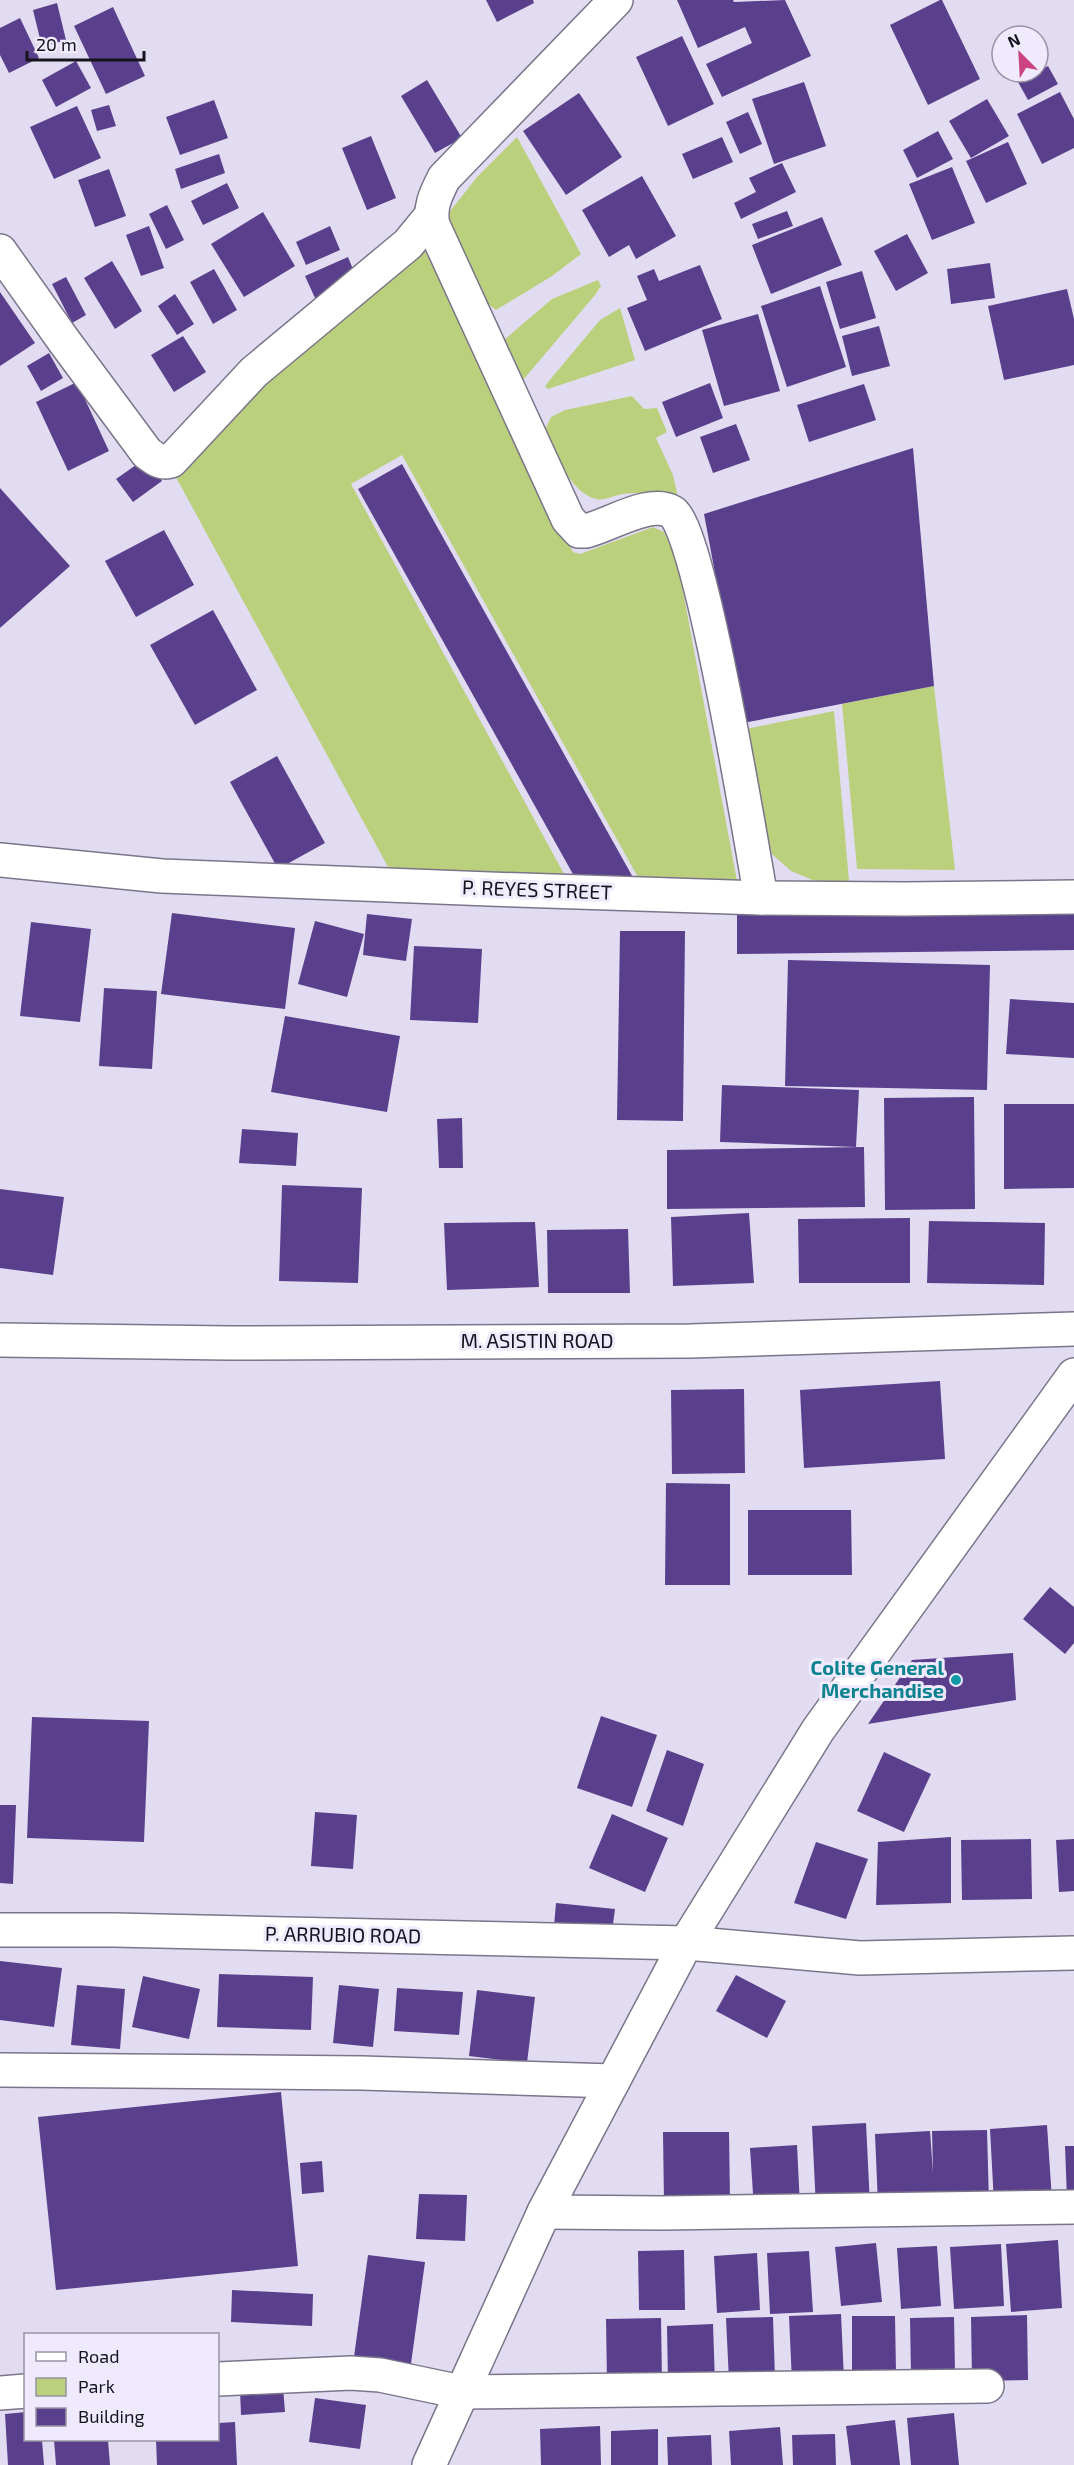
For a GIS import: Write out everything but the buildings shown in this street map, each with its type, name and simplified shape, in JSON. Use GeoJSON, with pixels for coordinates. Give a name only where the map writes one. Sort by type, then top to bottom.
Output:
{"type":"FeatureCollection","features":[{"type":"Feature","properties":{"kind":"street"},"geometry":{"type":"LineString","coordinates":[[616,0],[444,178],[432,203],[431,216],[481,332],[568,519],[579,531],[586,531],[649,508],[664,509],[675,514],[684,528],[706,609],[761,898]]}},
{"type":"Feature","properties":{"kind":"street"},"geometry":{"type":"LineString","coordinates":[[0,251],[147,453],[159,462],[166,463],[174,459],[254,372],[408,244],[431,216]]}},
{"type":"Feature","properties":{"kind":"street","name":"P. REYES STREET"},"geometry":{"type":"LineString","coordinates":[[0,860],[162,876],[761,898],[1074,897]]}},
{"type":"Feature","properties":{"kind":"street","name":"M. ASISTIN ROAD"},"geometry":{"type":"LineString","coordinates":[[0,1340],[229,1343],[690,1341],[1074,1329]]}},
{"type":"Feature","properties":{"kind":"street"},"geometry":{"type":"LineString","coordinates":[[429,2465],[544,2212],[686,1943],[818,1730],[1074,1375]]}},
{"type":"Feature","properties":{"kind":"street","name":"P. ARRUBIO ROAD"},"geometry":{"type":"LineString","coordinates":[[0,1930],[126,1930],[686,1943],[860,1958],[1074,1953]]}},
{"type":"Feature","properties":{"kind":"street"},"geometry":{"type":"LineString","coordinates":[[0,2070],[362,2073],[613,2082]]}},
{"type":"Feature","properties":{"kind":"street"},"geometry":{"type":"LineString","coordinates":[[544,2212],[663,2213],[1074,2207]]}},
{"type":"Feature","properties":{"kind":"street"},"geometry":{"type":"LineString","coordinates":[[219,2379],[351,2373],[380,2376],[461,2392],[987,2386]]}},
{"type":"Feature","properties":{"kind":"street"},"geometry":{"type":"LineString","coordinates":[[0,2393],[24,2391]]}},
{"type":"Feature","properties":{"kind":"green space"},"geometry":{"type":"Polygon","coordinates":[[[517,137],[581,254],[552,276],[496,310],[475,290],[462,268],[447,215],[477,177],[517,137]]]}},
{"type":"Feature","properties":{"kind":"green space"},"geometry":{"type":"Polygon","coordinates":[[[424,249],[573,552],[580,554],[653,527],[664,532],[677,559],[737,881],[639,879],[402,455],[351,484],[569,883],[394,878],[172,470],[329,324],[424,249]]]}},
{"type":"Feature","properties":{"kind":"green space"},"geometry":{"type":"Polygon","coordinates":[[[598,280],[601,286],[595,295],[523,380],[504,340],[552,299],[598,280]]]}},
{"type":"Feature","properties":{"kind":"green space"},"geometry":{"type":"Polygon","coordinates":[[[620,308],[635,360],[548,389],[545,386],[600,320],[620,308]]]}},
{"type":"Feature","properties":{"kind":"green space"},"geometry":{"type":"Polygon","coordinates":[[[632,396],[644,409],[657,408],[667,432],[656,438],[673,475],[678,497],[637,493],[596,499],[579,489],[571,480],[553,449],[545,430],[551,417],[565,410],[632,396]]]}},
{"type":"Feature","properties":{"kind":"green space"},"geometry":{"type":"Polygon","coordinates":[[[934,686],[955,870],[857,869],[842,704],[934,686]]]}},
{"type":"Feature","properties":{"kind":"green space"},"geometry":{"type":"Polygon","coordinates":[[[834,711],[849,881],[815,881],[791,871],[772,854],[762,823],[746,729],[834,711]]]}},
{"type":"Feature","properties":{"kind":"place","name":"Colite General Merchandise"},"geometry":{"type":"Point","coordinates":[956,1680]}}]}
